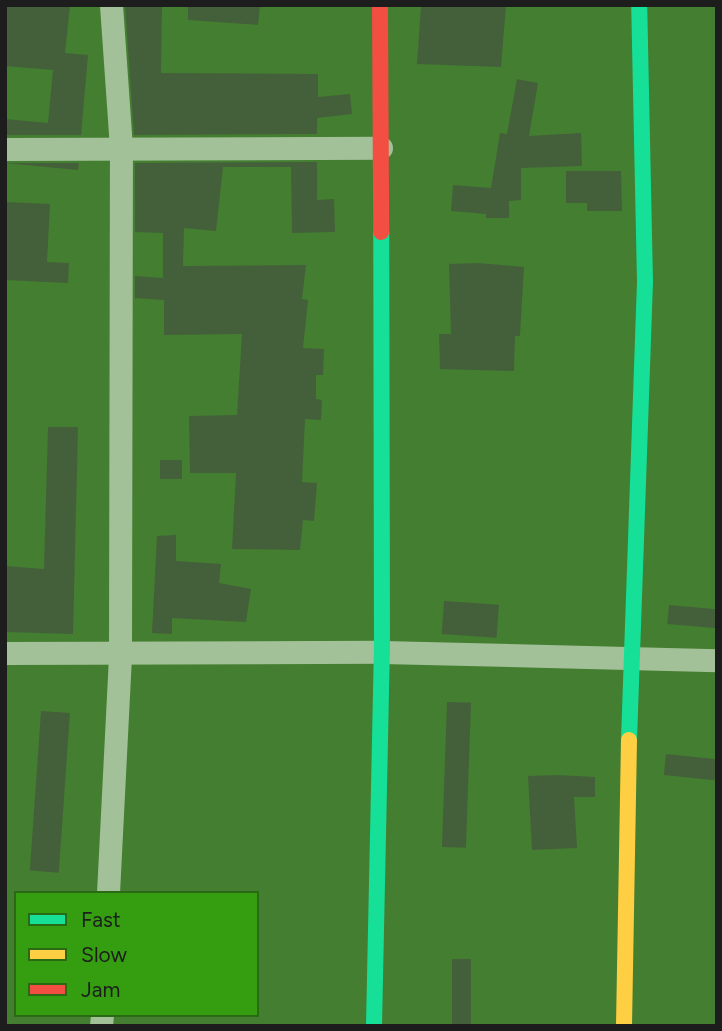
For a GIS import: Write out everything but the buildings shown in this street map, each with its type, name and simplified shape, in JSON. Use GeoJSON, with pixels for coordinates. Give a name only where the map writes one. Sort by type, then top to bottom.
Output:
{"type":"FeatureCollection","features":[{"type":"Feature","properties":{"kind":"main road"},"geometry":{"type":"LineString","coordinates":[[374,1026],[382,652],[380,5]]}},
{"type":"Feature","properties":{"kind":"main road"},"geometry":{"type":"LineString","coordinates":[[624,1026],[631,659],[645,282],[639,5]]}},
{"type":"Feature","properties":{"kind":"street"},"geometry":{"type":"LineString","coordinates":[[108,891],[120,653],[121,148],[111,5]]}},
{"type":"Feature","properties":{"kind":"street"},"geometry":{"type":"LineString","coordinates":[[5,149],[381,148]]}},
{"type":"Feature","properties":{"kind":"street"},"geometry":{"type":"LineString","coordinates":[[5,653],[382,652],[717,660]]}},
{"type":"Feature","properties":{"kind":"traffic: fast"},"geometry":{"type":"LineString","coordinates":[[629,740],[645,282],[639,5]]}},
{"type":"Feature","properties":{"kind":"traffic: fast"},"geometry":{"type":"LineString","coordinates":[[374,1026],[382,652],[381,232]]}},
{"type":"Feature","properties":{"kind":"traffic: slow"},"geometry":{"type":"LineString","coordinates":[[624,1026],[629,740]]}},
{"type":"Feature","properties":{"kind":"traffic: jam"},"geometry":{"type":"LineString","coordinates":[[380,5],[381,232]]}}]}
